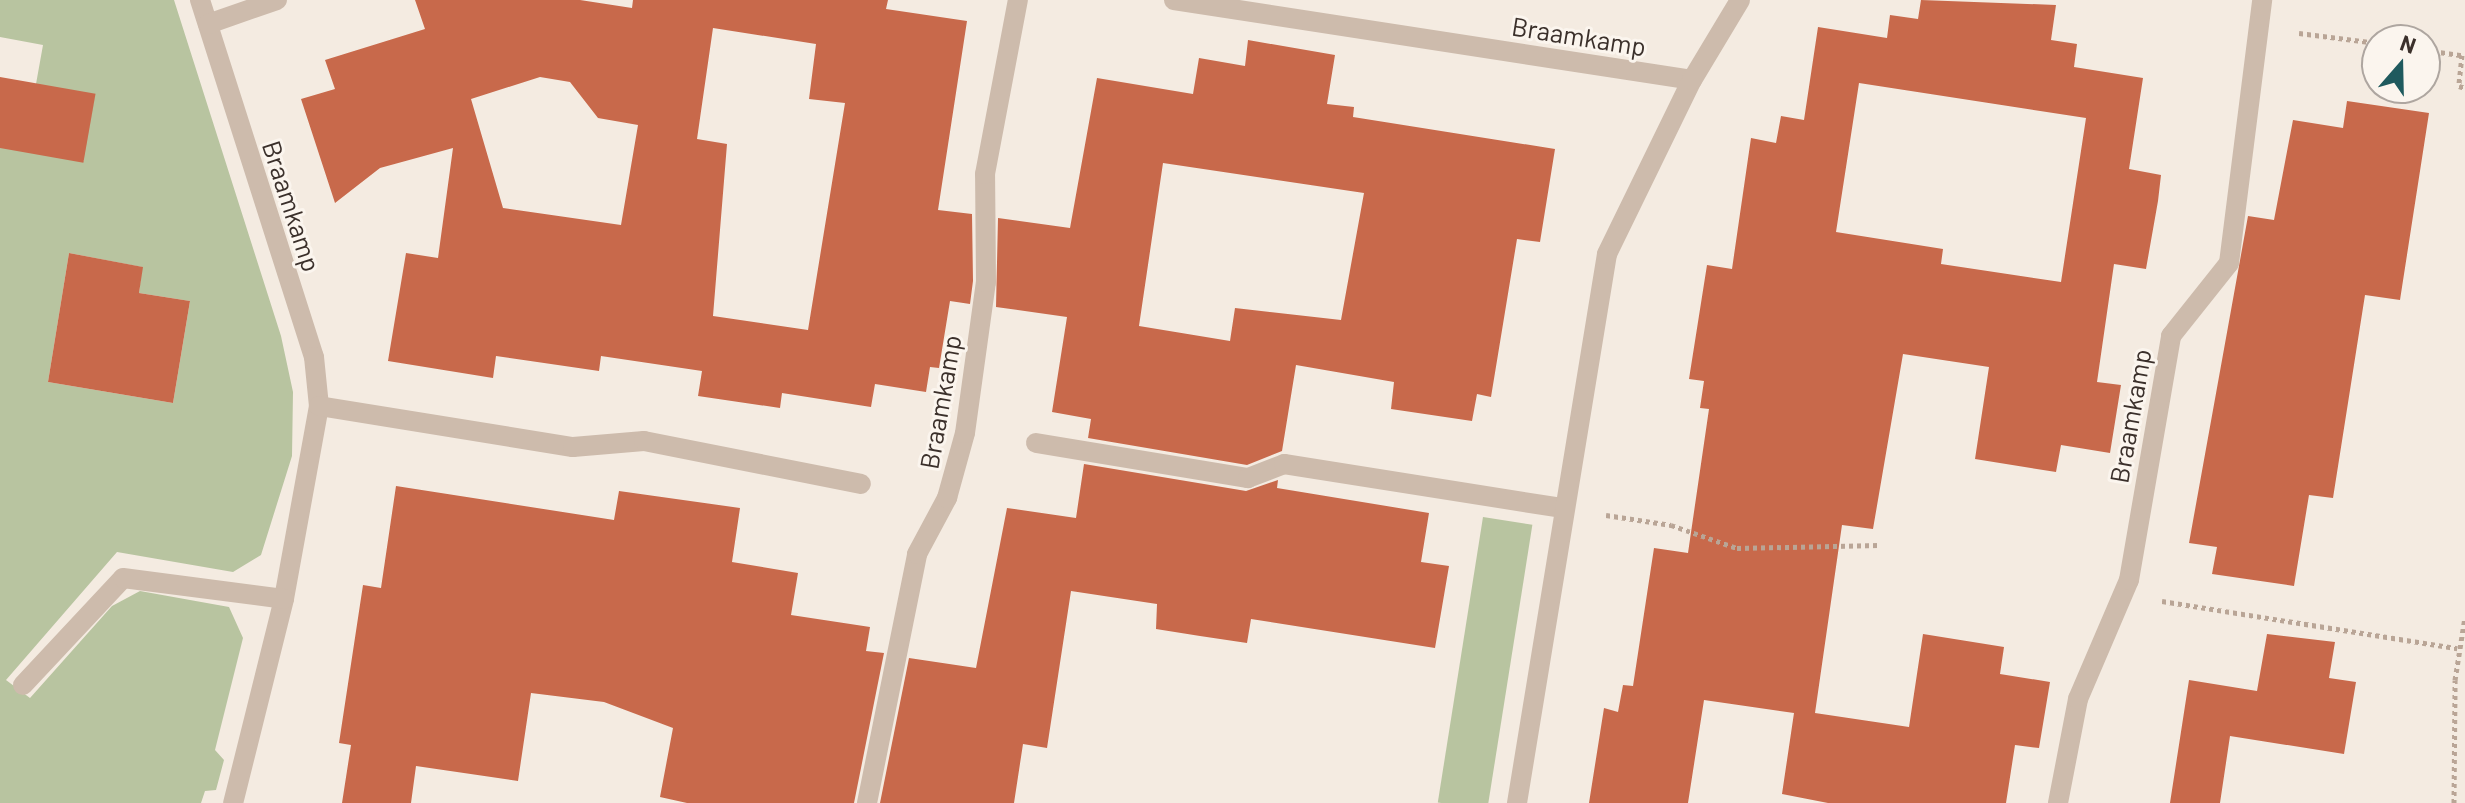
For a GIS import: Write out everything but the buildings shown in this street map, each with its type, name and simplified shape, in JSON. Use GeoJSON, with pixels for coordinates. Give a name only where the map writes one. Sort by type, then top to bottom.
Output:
{"type":"FeatureCollection","features":[{"type":"Feature","properties":{"kind":"street","name":"Braamkamp"},"geometry":{"type":"LineString","coordinates":[[200,0],[314,357],[319,406],[284,599],[233,803]]}},
{"type":"Feature","properties":{"kind":"street"},"geometry":{"type":"LineString","coordinates":[[208,24],[277,0]]}},
{"type":"Feature","properties":{"kind":"street","name":"Braamkamp"},"geometry":{"type":"LineString","coordinates":[[867,803],[917,554],[947,498],[965,433],[986,282],[985,174],[1018,0]]}},
{"type":"Feature","properties":{"kind":"street","name":"Braamkamp"},"geometry":{"type":"LineString","coordinates":[[1174,0],[1692,80]]}},
{"type":"Feature","properties":{"kind":"street"},"geometry":{"type":"LineString","coordinates":[[1517,803],[1562,508],[1607,254],[1692,80],[1740,0]]}},
{"type":"Feature","properties":{"kind":"street","name":"Braamkamp"},"geometry":{"type":"LineString","coordinates":[[2058,803],[2078,699],[2124,595],[2171,336],[2222,279],[2231,253],[2262,0]]}},
{"type":"Feature","properties":{"kind":"street"},"geometry":{"type":"LineString","coordinates":[[319,406],[573,447],[644,441],[861,484]]}},
{"type":"Feature","properties":{"kind":"street"},"geometry":{"type":"LineString","coordinates":[[1036,443],[1248,478],[1284,464],[1562,508]]}},
{"type":"Feature","properties":{"kind":"street"},"geometry":{"type":"LineString","coordinates":[[23,685],[123,578],[284,599]]}},
{"type":"Feature","properties":{"kind":"path"},"geometry":{"type":"LineString","coordinates":[[2258,27],[2361,41]]}},
{"type":"Feature","properties":{"kind":"path"},"geometry":{"type":"LineString","coordinates":[[2441,52],[2462,55],[2459,86],[2465,88]]}},
{"type":"Feature","properties":{"kind":"path"},"geometry":{"type":"LineString","coordinates":[[1562,508],[1671,525],[1737,548],[1879,545]]}},
{"type":"Feature","properties":{"kind":"path"},"geometry":{"type":"LineString","coordinates":[[2124,595],[2457,648]]}},
{"type":"Feature","properties":{"kind":"path"},"geometry":{"type":"LineString","coordinates":[[2454,803],[2457,648],[2465,617]]}},
{"type":"Feature","properties":{"kind":"green space"},"geometry":{"type":"Polygon","coordinates":[[[0,0],[174,0],[281,336],[293,392],[292,456],[261,555],[233,572],[117,552],[6,680],[30,698],[112,606],[140,591],[229,607],[243,638],[215,750],[224,760],[216,790],[205,791],[201,803],[0,803],[0,147],[84,161],[36,84],[43,45],[0,37],[0,0]],[[69,253],[48,382],[173,403],[190,301],[139,293],[142,267],[69,253]]]}},
{"type":"Feature","properties":{"kind":"green space"},"geometry":{"type":"Polygon","coordinates":[[[1483,517],[1532,525],[1488,803],[1438,802],[1483,517]]]}}]}
